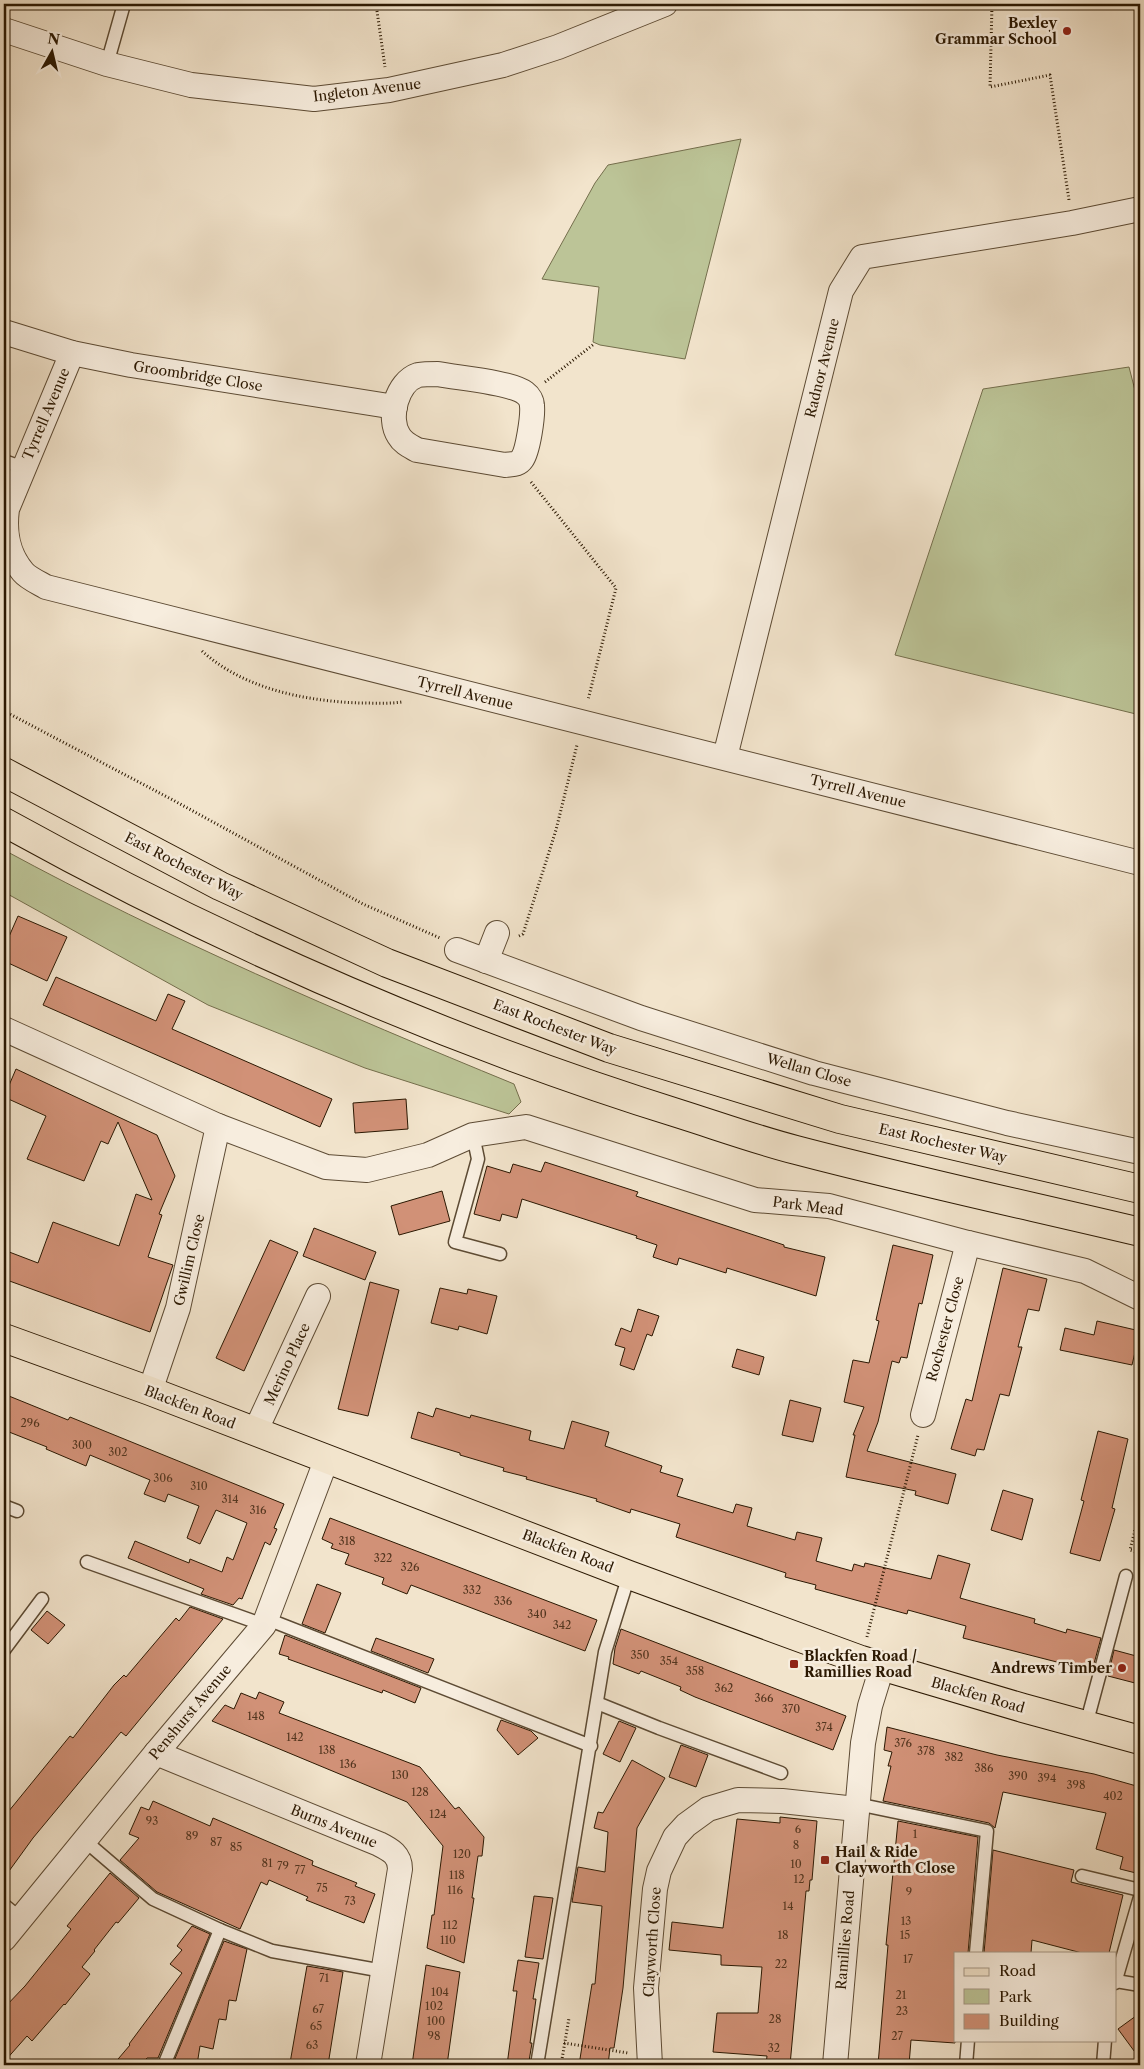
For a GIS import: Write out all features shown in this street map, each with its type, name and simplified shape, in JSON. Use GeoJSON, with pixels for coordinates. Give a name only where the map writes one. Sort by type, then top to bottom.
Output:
{"type":"FeatureCollection","features":[{"type":"Feature","properties":{"kind":"main road","name":"East Rochester Way"},"geometry":{"type":"LineString","coordinates":[[4,772],[220,886],[387,963],[609,1048],[840,1119],[1140,1189]]}},
{"type":"Feature","properties":{"kind":"main road"},"geometry":{"type":"LineString","coordinates":[[4,822],[164,906],[291,967],[485,1048],[588,1085],[794,1150],[1140,1232]]}},
{"type":"Feature","properties":{"kind":"main road","name":"Blackfen Road"},"geometry":{"type":"LineString","coordinates":[[4,1338],[327,1458],[629,1575],[871,1664],[1140,1740]]}},
{"type":"Feature","properties":{"kind":"street","name":"Ingleton Avenue"},"geometry":{"type":"LineString","coordinates":[[4,30],[107,64],[191,85],[314,99],[389,90],[503,65],[558,47],[665,4]]}},
{"type":"Feature","properties":{"kind":"street","name":"Radnor Avenue"},"geometry":{"type":"LineString","coordinates":[[725,758],[841,290],[862,257],[1072,223],[1140,209]]}},
{"type":"Feature","properties":{"kind":"street","name":"Groombridge Close"},"geometry":{"type":"LineString","coordinates":[[4,332],[72,353],[130,365],[395,407]]}},
{"type":"Feature","properties":{"kind":"street","name":"Tyrrell Avenue"},"geometry":{"type":"LineString","coordinates":[[72,353],[14,465],[5,526],[9,550],[24,573],[46,587],[178,622],[1140,863]]}},
{"type":"Feature","properties":{"kind":"street"},"geometry":{"type":"LineString","coordinates":[[438,374],[509,387],[525,393],[531,399],[533,408],[526,450],[522,459],[516,464],[505,465],[418,450],[405,443],[397,435],[394,422],[395,407],[399,392],[408,381],[418,376],[438,374]]}},
{"type":"Feature","properties":{"kind":"street"},"geometry":{"type":"LineString","coordinates":[[486,960],[497,933]]}},
{"type":"Feature","properties":{"kind":"street","name":"Wellan Close"},"geometry":{"type":"LineString","coordinates":[[450,945],[512,971],[641,1018],[814,1072],[1007,1124],[1140,1152]]}},
{"type":"Feature","properties":{"kind":"street"},"geometry":{"type":"LineString","coordinates":[[4,1029],[218,1126],[326,1168],[367,1170],[428,1155],[473,1135]]}},
{"type":"Feature","properties":{"kind":"street","name":"Gwillim Close"},"geometry":{"type":"LineString","coordinates":[[150,1391],[178,1308],[218,1126]]}},
{"type":"Feature","properties":{"kind":"street","name":"Park Mead"},"geometry":{"type":"LineString","coordinates":[[473,1135],[526,1127],[755,1200],[829,1206],[968,1243],[1085,1271],[1140,1298]]}},
{"type":"Feature","properties":{"kind":"street","name":"Rochester Close"},"geometry":{"type":"LineString","coordinates":[[923,1415],[968,1243]]}},
{"type":"Feature","properties":{"kind":"street","name":"Merino Place"},"geometry":{"type":"LineString","coordinates":[[255,1432],[318,1296]]}},
{"type":"Feature","properties":{"kind":"street","name":"Penshurst Avenue"},"geometry":{"type":"LineString","coordinates":[[4,1938],[12,1912],[84,1840],[266,1622],[327,1458]]}},
{"type":"Feature","properties":{"kind":"street","name":"Ramillies Road"},"geometry":{"type":"LineString","coordinates":[[835,2065],[863,1743],[870,1706],[871,1664]]}},
{"type":"Feature","properties":{"kind":"street","name":"Burns Avenue"},"geometry":{"type":"LineString","coordinates":[[156,1753],[379,1844],[396,1854],[400,1861],[400,1869],[368,2065]]}},
{"type":"Feature","properties":{"kind":"street","name":"Clayworth Close"},"geometry":{"type":"LineString","coordinates":[[650,2061],[646,1988],[654,1889],[659,1870],[675,1837],[686,1825],[708,1809],[738,1800],[857,1806]]}},
{"type":"Feature","properties":{"kind":"lane"},"geometry":{"type":"LineString","coordinates":[[107,64],[124,4]]}},
{"type":"Feature","properties":{"kind":"lane"},"geometry":{"type":"LineString","coordinates":[[473,1135],[478,1159],[455,1242],[500,1254]]}},
{"type":"Feature","properties":{"kind":"lane"},"geometry":{"type":"LineString","coordinates":[[4,1506],[17,1511]]}},
{"type":"Feature","properties":{"kind":"lane"},"geometry":{"type":"LineString","coordinates":[[87,1562],[266,1622],[591,1746]]}},
{"type":"Feature","properties":{"kind":"lane"},"geometry":{"type":"LineString","coordinates":[[537,2065],[605,1652],[629,1575]]}},
{"type":"Feature","properties":{"kind":"lane"},"geometry":{"type":"LineString","coordinates":[[1086,1725],[1126,1576]]}},
{"type":"Feature","properties":{"kind":"lane"},"geometry":{"type":"LineString","coordinates":[[4,1650],[42,1599]]}},
{"type":"Feature","properties":{"kind":"lane"},"geometry":{"type":"LineString","coordinates":[[597,1703],[781,1773]]}},
{"type":"Feature","properties":{"kind":"lane"},"geometry":{"type":"LineString","coordinates":[[857,1806],[987,1831],[976,1952]]}},
{"type":"Feature","properties":{"kind":"lane"},"geometry":{"type":"LineString","coordinates":[[84,1840],[153,1899],[220,1930],[272,1951],[383,1972]]}},
{"type":"Feature","properties":{"kind":"lane"},"geometry":{"type":"LineString","coordinates":[[1082,1876],[1140,1890]]}},
{"type":"Feature","properties":{"kind":"lane"},"geometry":{"type":"LineString","coordinates":[[1140,1896],[1116,1982],[1140,1985]]}},
{"type":"Feature","properties":{"kind":"lane"},"geometry":{"type":"LineString","coordinates":[[164,2065],[220,1930]]}},
{"type":"Feature","properties":{"kind":"lane"},"geometry":{"type":"LineString","coordinates":[[966,2065],[968,2042]]}},
{"type":"Feature","properties":{"kind":"lane"},"geometry":{"type":"LineString","coordinates":[[1103,2065],[1105,2042]]}},
{"type":"Feature","properties":{"kind":"path"},"geometry":{"type":"LineString","coordinates":[[376,4],[389,90]]}},
{"type":"Feature","properties":{"kind":"path"},"geometry":{"type":"LineString","coordinates":[[992,4],[990,87],[1050,74],[1072,223]]}},
{"type":"Feature","properties":{"kind":"path"},"geometry":{"type":"LineString","coordinates":[[528,396],[594,344]]}},
{"type":"Feature","properties":{"kind":"path"},"geometry":{"type":"LineString","coordinates":[[512,971],[514,963],[513,953],[517,938],[523,934],[556,830],[616,588],[516,464]]}},
{"type":"Feature","properties":{"kind":"path"},"geometry":{"type":"LineString","coordinates":[[178,622],[191,641],[215,663],[253,682],[296,696],[335,702],[391,704],[408,701]]}},
{"type":"Feature","properties":{"kind":"path"},"geometry":{"type":"LineString","coordinates":[[4,711],[171,799],[363,904],[450,945]]}},
{"type":"Feature","properties":{"kind":"path"},"geometry":{"type":"LineString","coordinates":[[871,1664],[923,1415]]}},
{"type":"Feature","properties":{"kind":"path"},"geometry":{"type":"LineString","coordinates":[[1140,1510],[1130,1550],[1140,1553]]}},
{"type":"Feature","properties":{"kind":"path"},"geometry":{"type":"LineString","coordinates":[[561,2065],[569,2018]]}},
{"type":"Feature","properties":{"kind":"path"},"geometry":{"type":"LineString","coordinates":[[564,2043],[650,2061]]}},
{"type":"Feature","properties":{"kind":"green space"},"geometry":{"type":"Polygon","coordinates":[[[741,139],[685,359],[600,345],[593,342],[599,287],[542,279],[595,183],[608,165],[741,139]]]}},
{"type":"Feature","properties":{"kind":"green space"},"geometry":{"type":"Polygon","coordinates":[[[1129,367],[1140,410],[1140,715],[895,655],[983,389],[1129,367]]]}},
{"type":"Feature","properties":{"kind":"green space"},"geometry":{"type":"Polygon","coordinates":[[[4,850],[129,914],[256,974],[514,1084],[521,1102],[509,1114],[365,1068],[208,1005],[4,892],[4,850]]]}},
{"type":"Feature","properties":{"kind":"building"},"geometry":{"type":"Polygon","coordinates":[[[18,916],[67,937],[47,981],[4,961],[4,948],[18,916]]]}},
{"type":"Feature","properties":{"kind":"building"},"geometry":{"type":"Polygon","coordinates":[[[56,977],[156,1021],[168,994],[185,1001],[172,1029],[332,1099],[320,1127],[43,1005],[56,977]]]}},
{"type":"Feature","properties":{"kind":"building"},"geometry":{"type":"Polygon","coordinates":[[[16,1069],[157,1135],[175,1176],[159,1214],[162,1215],[148,1257],[173,1265],[150,1332],[4,1279],[4,1250],[38,1263],[53,1222],[119,1246],[136,1194],[152,1200],[118,1122],[108,1144],[101,1141],[84,1181],[27,1159],[46,1116],[4,1097],[16,1069]]]}},
{"type":"Feature","properties":{"kind":"building"},"geometry":{"type":"Polygon","coordinates":[[[406,1099],[408,1129],[355,1133],[353,1103],[406,1099]]]}},
{"type":"Feature","properties":{"kind":"building"},"geometry":{"type":"Polygon","coordinates":[[[545,1162],[638,1192],[636,1196],[784,1245],[784,1247],[825,1257],[816,1296],[727,1268],[726,1273],[679,1258],[677,1265],[653,1257],[657,1245],[636,1238],[637,1236],[522,1199],[517,1218],[502,1214],[500,1221],[474,1214],[487,1166],[510,1173],[513,1164],[541,1172],[545,1162]]]}},
{"type":"Feature","properties":{"kind":"building"},"geometry":{"type":"Polygon","coordinates":[[[442,1191],[450,1221],[399,1235],[391,1206],[442,1191]]]}},
{"type":"Feature","properties":{"kind":"building"},"geometry":{"type":"Polygon","coordinates":[[[314,1228],[376,1252],[365,1280],[303,1256],[314,1228]]]}},
{"type":"Feature","properties":{"kind":"building"},"geometry":{"type":"Polygon","coordinates":[[[270,1240],[298,1252],[244,1371],[216,1358],[270,1240]]]}},
{"type":"Feature","properties":{"kind":"building"},"geometry":{"type":"Polygon","coordinates":[[[893,1245],[933,1255],[922,1304],[919,1303],[907,1358],[901,1357],[899,1363],[892,1361],[878,1422],[867,1451],[956,1474],[948,1504],[915,1495],[916,1491],[846,1477],[855,1435],[853,1435],[864,1407],[844,1402],[853,1360],[869,1363],[879,1321],[876,1320],[893,1245]]]}},
{"type":"Feature","properties":{"kind":"building"},"geometry":{"type":"Polygon","coordinates":[[[1003,1268],[1047,1279],[1039,1311],[1028,1309],[1018,1347],[1022,1347],[1009,1396],[1000,1394],[984,1450],[977,1449],[975,1456],[951,1449],[966,1399],[972,1401],[1003,1268]]]}},
{"type":"Feature","properties":{"kind":"building"},"geometry":{"type":"Polygon","coordinates":[[[370,1282],[399,1290],[368,1416],[338,1409],[370,1282]]]}},
{"type":"Feature","properties":{"kind":"building"},"geometry":{"type":"Polygon","coordinates":[[[440,1288],[467,1294],[468,1289],[497,1296],[487,1334],[459,1326],[458,1330],[431,1323],[440,1288]]]}},
{"type":"Feature","properties":{"kind":"building"},"geometry":{"type":"Polygon","coordinates":[[[638,1309],[659,1316],[652,1336],[647,1334],[634,1370],[620,1365],[625,1348],[615,1345],[621,1328],[631,1332],[638,1309]]]}},
{"type":"Feature","properties":{"kind":"building"},"geometry":{"type":"Polygon","coordinates":[[[1097,1321],[1140,1331],[1132,1365],[1060,1350],[1065,1328],[1094,1335],[1097,1321]]]}},
{"type":"Feature","properties":{"kind":"building"},"geometry":{"type":"Polygon","coordinates":[[[737,1349],[764,1357],[759,1375],[732,1367],[737,1349]]]}},
{"type":"Feature","properties":{"kind":"building"},"geometry":{"type":"Polygon","coordinates":[[[4,1394],[68,1420],[70,1417],[284,1504],[274,1528],[277,1529],[270,1545],[265,1542],[242,1599],[239,1598],[233,1605],[201,1594],[204,1589],[128,1558],[135,1541],[189,1563],[190,1559],[222,1572],[227,1557],[233,1560],[247,1523],[216,1510],[200,1544],[187,1538],[199,1506],[168,1494],[165,1502],[144,1494],[150,1480],[90,1455],[86,1466],[46,1449],[47,1447],[4,1430],[4,1394]]]}},
{"type":"Feature","properties":{"kind":"building"},"geometry":{"type":"Polygon","coordinates":[[[790,1400],[821,1408],[813,1442],[782,1435],[790,1400]]]}},
{"type":"Feature","properties":{"kind":"building"},"geometry":{"type":"Polygon","coordinates":[[[436,1408],[470,1418],[471,1415],[531,1431],[529,1440],[564,1449],[572,1421],[609,1432],[605,1446],[662,1466],[660,1472],[683,1479],[677,1496],[733,1513],[736,1504],[752,1508],[747,1526],[795,1540],[797,1532],[822,1538],[816,1561],[852,1571],[854,1564],[864,1567],[865,1563],[931,1579],[938,1555],[970,1564],[960,1598],[1035,1619],[1034,1623],[1066,1633],[1067,1629],[1101,1638],[1092,1671],[963,1638],[966,1626],[908,1610],[907,1614],[815,1589],[816,1585],[785,1577],[786,1573],[676,1537],[680,1524],[631,1509],[630,1513],[596,1501],[597,1499],[526,1479],[527,1477],[503,1471],[504,1468],[411,1438],[418,1412],[433,1417],[436,1408]]]}},
{"type":"Feature","properties":{"kind":"building"},"geometry":{"type":"Polygon","coordinates":[[[1098,1431],[1128,1439],[1112,1508],[1115,1509],[1100,1561],[1070,1553],[1084,1501],[1081,1500],[1098,1431]]]}},
{"type":"Feature","properties":{"kind":"building"},"geometry":{"type":"Polygon","coordinates":[[[1003,1490],[1033,1499],[1022,1540],[991,1530],[1003,1490]]]}},
{"type":"Feature","properties":{"kind":"building"},"geometry":{"type":"Polygon","coordinates":[[[330,1518],[597,1620],[585,1651],[411,1585],[407,1594],[382,1584],[384,1578],[345,1564],[349,1554],[331,1548],[333,1544],[322,1539],[330,1518]]]}},
{"type":"Feature","properties":{"kind":"building"},"geometry":{"type":"Polygon","coordinates":[[[317,1584],[341,1593],[325,1633],[302,1624],[317,1584]]]}},
{"type":"Feature","properties":{"kind":"building"},"geometry":{"type":"Polygon","coordinates":[[[190,1607],[223,1619],[126,1736],[121,1732],[33,1838],[4,1878],[4,1817],[70,1736],[73,1738],[114,1685],[124,1675],[126,1677],[176,1618],[179,1621],[190,1607]]]}},
{"type":"Feature","properties":{"kind":"building"},"geometry":{"type":"Polygon","coordinates":[[[47,1611],[65,1625],[48,1644],[31,1630],[47,1611]]]}},
{"type":"Feature","properties":{"kind":"building"},"geometry":{"type":"Polygon","coordinates":[[[621,1629],[846,1716],[833,1750],[695,1697],[680,1690],[681,1687],[641,1671],[639,1674],[613,1664],[615,1648],[621,1629]]]}},
{"type":"Feature","properties":{"kind":"building"},"geometry":{"type":"Polygon","coordinates":[[[285,1635],[421,1688],[415,1703],[383,1690],[382,1693],[288,1659],[289,1657],[279,1654],[285,1635]]]}},
{"type":"Feature","properties":{"kind":"building"},"geometry":{"type":"Polygon","coordinates":[[[376,1638],[434,1659],[428,1673],[371,1651],[376,1638]]]}},
{"type":"Feature","properties":{"kind":"building","name":"Andrews Timber"},"geometry":{"type":"Polygon","coordinates":[[[1114,1650],[1140,1657],[1135,1683],[1108,1676],[1114,1650]]]}},
{"type":"Feature","properties":{"kind":"building"},"geometry":{"type":"Polygon","coordinates":[[[259,1692],[284,1702],[279,1713],[420,1767],[455,1809],[459,1807],[484,1837],[482,1856],[478,1856],[464,1963],[427,1948],[432,1915],[434,1915],[443,1846],[407,1802],[212,1721],[225,1705],[234,1709],[241,1693],[256,1699],[259,1692]]]}},
{"type":"Feature","properties":{"kind":"building"},"geometry":{"type":"Polygon","coordinates":[[[501,1720],[531,1731],[538,1738],[518,1755],[497,1730],[501,1720]]]}},
{"type":"Feature","properties":{"kind":"building"},"geometry":{"type":"Polygon","coordinates":[[[619,1721],[636,1728],[620,1762],[603,1754],[619,1721]]]}},
{"type":"Feature","properties":{"kind":"building"},"geometry":{"type":"Polygon","coordinates":[[[887,1727],[997,1755],[1094,1774],[1140,1787],[1140,1874],[1120,1869],[1123,1857],[1096,1849],[1106,1813],[1003,1792],[995,1828],[989,1823],[883,1801],[891,1766],[888,1766],[892,1752],[884,1750],[887,1727]]]}},
{"type":"Feature","properties":{"kind":"building"},"geometry":{"type":"Polygon","coordinates":[[[681,1745],[708,1755],[696,1787],[669,1777],[681,1745]]]}},
{"type":"Feature","properties":{"kind":"building"},"geometry":{"type":"Polygon","coordinates":[[[632,1760],[665,1778],[637,1828],[623,1988],[614,2048],[610,2048],[608,2065],[579,2065],[592,1984],[595,1984],[602,1906],[572,1902],[578,1867],[605,1872],[608,1832],[594,1828],[598,1812],[603,1813],[632,1760]]]}},
{"type":"Feature","properties":{"kind":"building"},"geometry":{"type":"Polygon","coordinates":[[[153,1801],[210,1826],[213,1818],[313,1861],[312,1865],[357,1883],[355,1886],[375,1894],[364,1923],[306,1900],[308,1897],[269,1880],[267,1885],[261,1882],[240,1929],[157,1892],[120,1860],[139,1838],[129,1834],[141,1807],[149,1810],[153,1801]]]}},
{"type":"Feature","properties":{"kind":"building"},"geometry":{"type":"Polygon","coordinates":[[[780,1817],[817,1821],[812,1880],[810,1880],[809,1891],[806,1891],[790,2065],[766,2065],[767,2056],[713,2052],[717,2013],[758,2013],[762,1967],[721,1965],[721,1955],[669,1950],[672,1922],[723,1928],[737,1819],[780,1823],[780,1817]]]}},
{"type":"Feature","properties":{"kind":"building"},"geometry":{"type":"Polygon","coordinates":[[[898,1821],[978,1837],[968,1952],[954,1952],[955,2043],[911,2040],[909,2065],[878,2065],[888,1945],[886,1945],[898,1821]]]}},
{"type":"Feature","properties":{"kind":"building"},"geometry":{"type":"Polygon","coordinates":[[[993,1850],[1074,1870],[1071,1882],[1123,1895],[1109,1952],[1078,1952],[1032,1940],[1031,1952],[984,1952],[993,1850]]]}},
{"type":"Feature","properties":{"kind":"building"},"geometry":{"type":"Polygon","coordinates":[[[110,1873],[139,1898],[118,1923],[116,1922],[82,1967],[90,1974],[65,2005],[32,2041],[27,2036],[4,2062],[4,2008],[25,1986],[71,1929],[67,1926],[110,1873]]]}},
{"type":"Feature","properties":{"kind":"building"},"geometry":{"type":"Polygon","coordinates":[[[534,1896],[553,1898],[543,1959],[525,1957],[534,1896]]]}},
{"type":"Feature","properties":{"kind":"building"},"geometry":{"type":"Polygon","coordinates":[[[192,1926],[210,1934],[158,2058],[147,2058],[141,2065],[113,2065],[130,2045],[182,1973],[170,1964],[182,1950],[177,1946],[192,1926]]]}},
{"type":"Feature","properties":{"kind":"building"},"geometry":{"type":"Polygon","coordinates":[[[224,1941],[247,1949],[236,2001],[229,2000],[226,2020],[219,2019],[213,2049],[200,2046],[197,2065],[174,2061],[224,1941]]]}},
{"type":"Feature","properties":{"kind":"building"},"geometry":{"type":"Polygon","coordinates":[[[518,1960],[539,1963],[533,1999],[536,1999],[530,2043],[532,2043],[529,2061],[527,2060],[526,2065],[507,2065],[517,1991],[513,1991],[518,1960]]]}},
{"type":"Feature","properties":{"kind":"building"},"geometry":{"type":"Polygon","coordinates":[[[426,1965],[460,1972],[447,2065],[412,2065],[426,1965]]]}},
{"type":"Feature","properties":{"kind":"building"},"geometry":{"type":"Polygon","coordinates":[[[307,1966],[343,1972],[328,2065],[290,2063],[307,1966]]]}},
{"type":"Feature","properties":{"kind":"building"},"geometry":{"type":"Polygon","coordinates":[[[1140,2013],[1140,2059],[1118,2029],[1140,2013]]]}},
{"type":"Feature","properties":{"kind":"place","name":"Bexley Grammar School"},"geometry":{"type":"Point","coordinates":[1067,31]}},
{"type":"Feature","properties":{"kind":"place","name":"Blackfen Road / Ramillies Road"},"geometry":{"type":"Point","coordinates":[794,1664]}},
{"type":"Feature","properties":{"kind":"place","name":"Andrews Timber"},"geometry":{"type":"Point","coordinates":[1122,1668]}},
{"type":"Feature","properties":{"kind":"place","name":"Hail & Ride Clayworth Close"},"geometry":{"type":"Point","coordinates":[825,1860]}}]}
